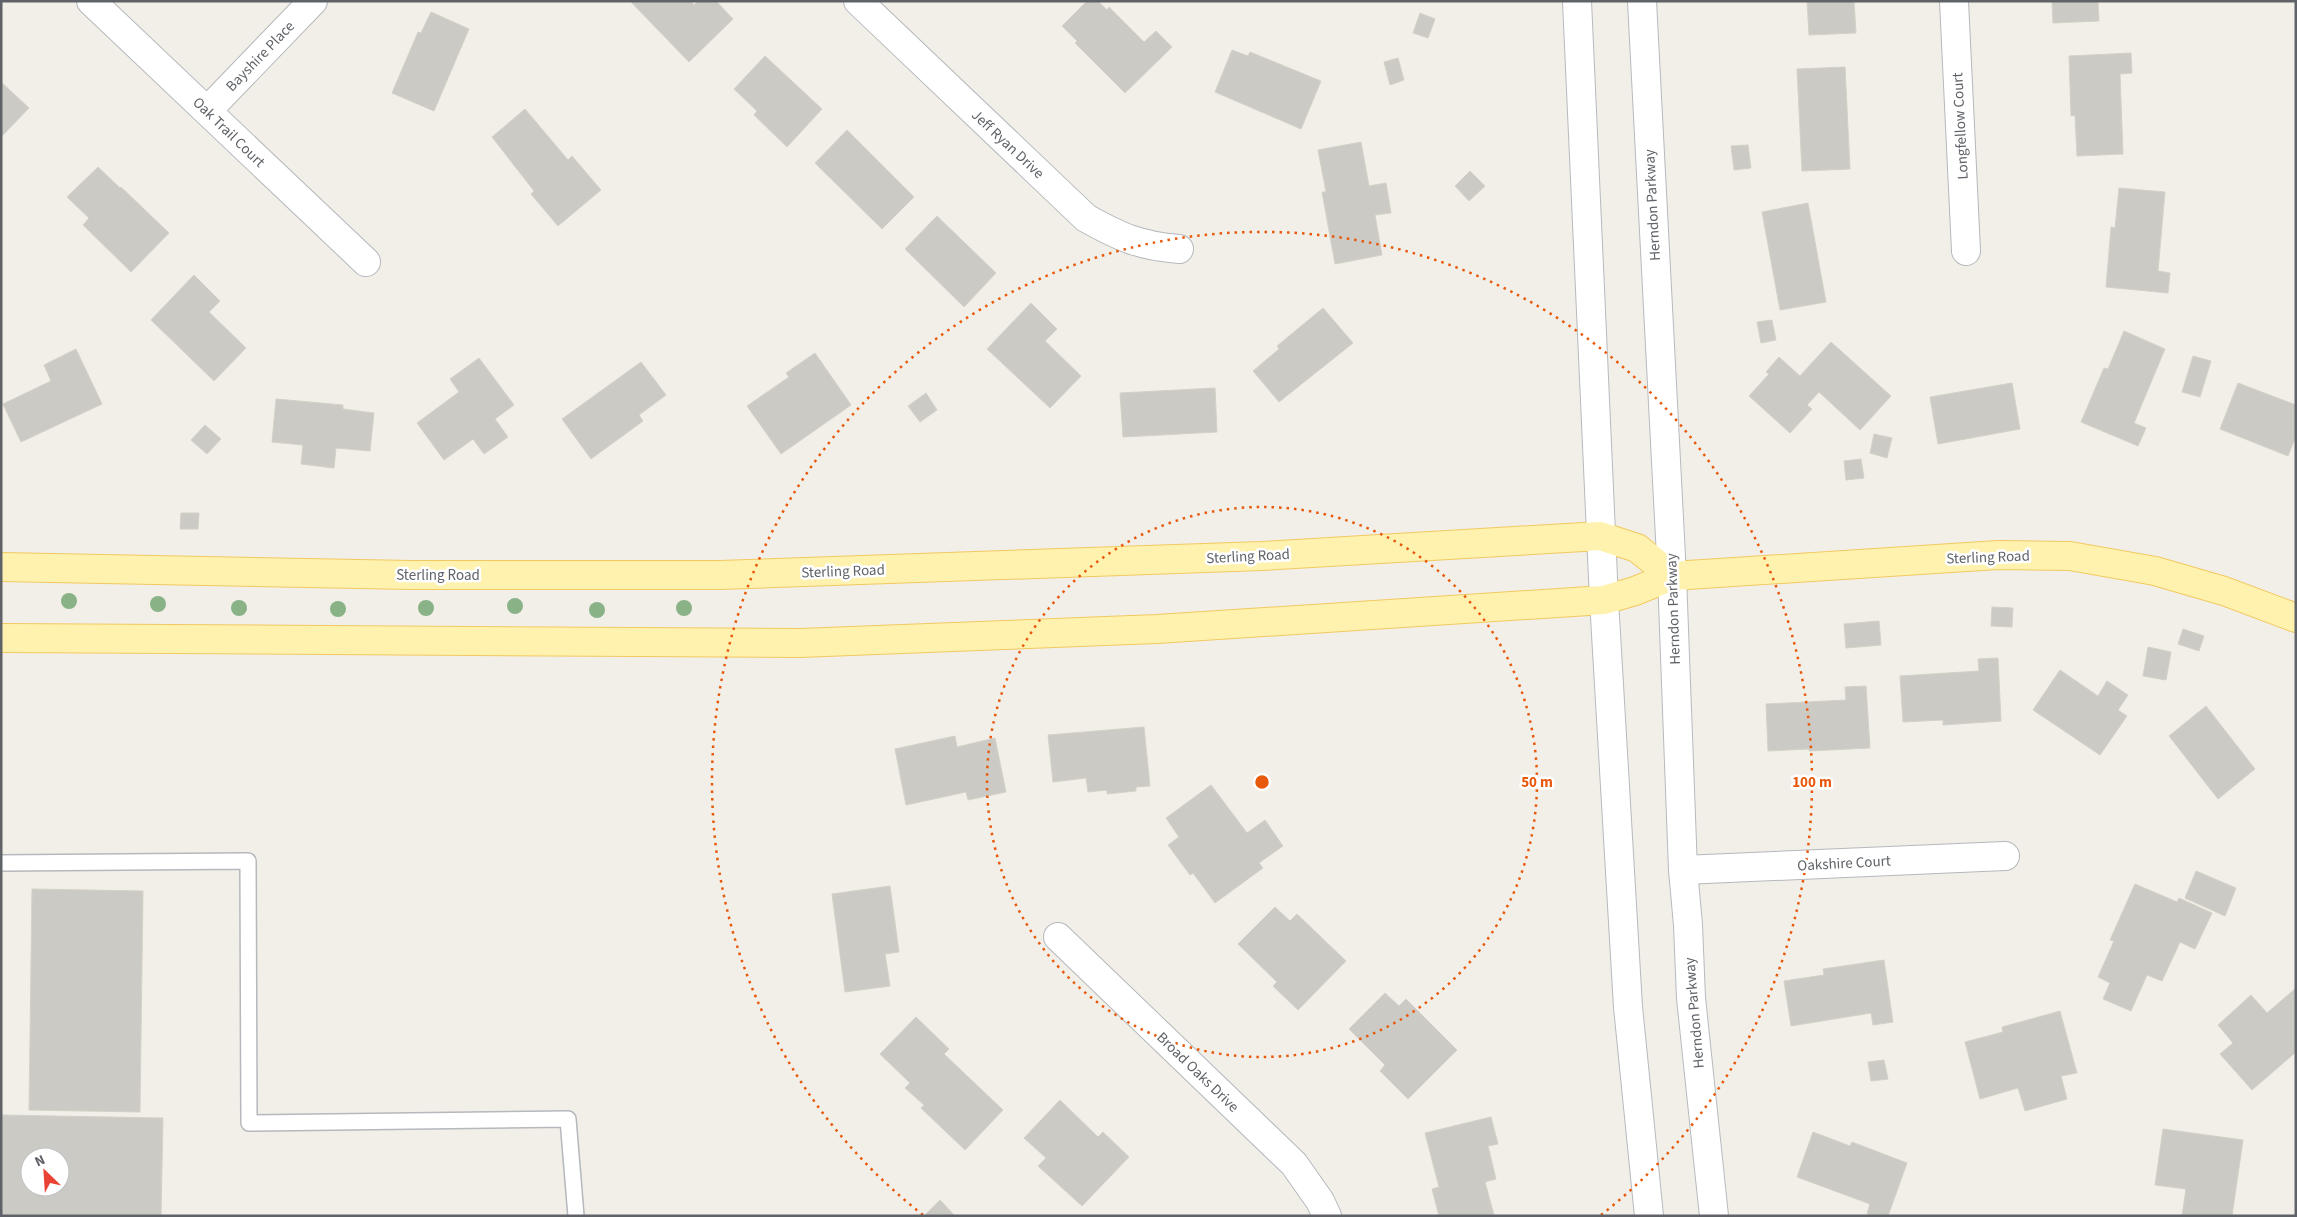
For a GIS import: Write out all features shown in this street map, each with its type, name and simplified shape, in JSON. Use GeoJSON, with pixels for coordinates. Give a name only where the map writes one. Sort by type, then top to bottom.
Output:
{"type":"FeatureCollection","features":[{"type":"Feature","properties":{"kind":"main road","name":"Oak Trail Court"},"geometry":{"type":"LineString","coordinates":[[91,1],[366,262]]}},
{"type":"Feature","properties":{"kind":"main road","name":"Bayshire Place"},"geometry":{"type":"LineString","coordinates":[[207,111],[313,1]]}},
{"type":"Feature","properties":{"kind":"main road","name":"Jeff Ryan Drive"},"geometry":{"type":"LineString","coordinates":[[858,1],[1086,218],[1118,236],[1152,247],[1179,249]]}},
{"type":"Feature","properties":{"kind":"main road"},"geometry":{"type":"LineString","coordinates":[[1577,1],[1600,536],[1628,1007],[1648,1216]]}},
{"type":"Feature","properties":{"kind":"main road","name":"Herndon Parkway"},"geometry":{"type":"LineString","coordinates":[[1642,1],[1672,576],[1683,870],[1688,925],[1691,998],[1714,1216]]}},
{"type":"Feature","properties":{"kind":"main road","name":"Longfellow Court"},"geometry":{"type":"LineString","coordinates":[[1954,1],[1966,251]]}},
{"type":"Feature","properties":{"kind":"main road","name":"Sterling Road"},"geometry":{"type":"LineString","coordinates":[[1,567],[411,575],[720,576],[1262,556],[1600,536],[1637,548],[1672,576]]}},
{"type":"Feature","properties":{"kind":"main road","name":"Sterling Road"},"geometry":{"type":"LineString","coordinates":[[1,638],[800,643],[1157,629],[1604,600],[1635,591],[1672,576],[1998,555],[2070,556],[2155,571],[2224,591],[2296,618]]}},
{"type":"Feature","properties":{"kind":"main road","name":"Oakshire Court"},"geometry":{"type":"LineString","coordinates":[[1683,870],[2005,856]]}},
{"type":"Feature","properties":{"kind":"main road","name":"Broad Oaks Drive"},"geometry":{"type":"LineString","coordinates":[[1058,937],[1294,1164],[1320,1201],[1327,1216]]}},
{"type":"Feature","properties":{"kind":"lane"},"geometry":{"type":"LineString","coordinates":[[1,864],[248,861],[249,1123],[568,1119],[576,1216]]}},
{"type":"Feature","properties":{"kind":"building"},"geometry":{"type":"Polygon","coordinates":[[[630,1],[691,1],[694,5],[698,1],[716,1],[733,19],[689,62],[630,1]]]}},
{"type":"Feature","properties":{"kind":"building"},"geometry":{"type":"Polygon","coordinates":[[[1087,1],[1098,1],[1107,10],[1109,7],[1144,42],[1156,31],[1172,47],[1125,93],[1075,43],[1077,41],[1062,26],[1087,1]]]}},
{"type":"Feature","properties":{"kind":"building"},"geometry":{"type":"Polygon","coordinates":[[[1807,1],[1854,1],[1856,33],[1809,35],[1807,1]]]}},
{"type":"Feature","properties":{"kind":"building"},"geometry":{"type":"Polygon","coordinates":[[[2052,1],[2098,1],[2099,21],[2053,23],[2052,1]]]}},
{"type":"Feature","properties":{"kind":"building"},"geometry":{"type":"Polygon","coordinates":[[[431,12],[469,29],[434,111],[392,93],[418,32],[421,33],[431,12]]]}},
{"type":"Feature","properties":{"kind":"building"},"geometry":{"type":"Polygon","coordinates":[[[1420,13],[1435,19],[1428,38],[1413,33],[1420,13]]]}},
{"type":"Feature","properties":{"kind":"building"},"geometry":{"type":"Polygon","coordinates":[[[1232,50],[1248,56],[1250,52],[1321,81],[1301,129],[1215,92],[1232,50]]]}},
{"type":"Feature","properties":{"kind":"building"},"geometry":{"type":"Polygon","coordinates":[[[2131,53],[2132,73],[2120,74],[2123,154],[2077,156],[2075,115],[2071,116],[2069,56],[2131,53]]]}},
{"type":"Feature","properties":{"kind":"building"},"geometry":{"type":"Polygon","coordinates":[[[765,56],[822,109],[787,147],[754,115],[757,111],[734,89],[765,56]]]}},
{"type":"Feature","properties":{"kind":"building"},"geometry":{"type":"Polygon","coordinates":[[[1398,58],[1404,80],[1390,85],[1384,62],[1398,58]]]}},
{"type":"Feature","properties":{"kind":"building"},"geometry":{"type":"Polygon","coordinates":[[[1845,67],[1850,169],[1802,171],[1797,69],[1845,67]]]}},
{"type":"Feature","properties":{"kind":"building"},"geometry":{"type":"Polygon","coordinates":[[[1,82],[29,108],[1,137],[1,82]]]}},
{"type":"Feature","properties":{"kind":"building"},"geometry":{"type":"Polygon","coordinates":[[[525,109],[568,160],[572,156],[601,190],[558,226],[531,194],[534,191],[492,137],[525,109]]]}},
{"type":"Feature","properties":{"kind":"building"},"geometry":{"type":"Polygon","coordinates":[[[847,130],[914,197],[882,229],[815,163],[847,130]]]}},
{"type":"Feature","properties":{"kind":"building"},"geometry":{"type":"Polygon","coordinates":[[[1361,142],[1369,186],[1386,183],[1391,213],[1375,215],[1382,255],[1335,264],[1322,192],[1326,192],[1318,150],[1361,142]]]}},
{"type":"Feature","properties":{"kind":"building"},"geometry":{"type":"Polygon","coordinates":[[[1748,145],[1751,168],[1734,170],[1731,146],[1748,145]]]}},
{"type":"Feature","properties":{"kind":"building"},"geometry":{"type":"Polygon","coordinates":[[[98,167],[169,233],[131,272],[83,225],[89,218],[67,197],[98,167]]]}},
{"type":"Feature","properties":{"kind":"building"},"geometry":{"type":"Polygon","coordinates":[[[1470,171],[1485,186],[1469,201],[1455,186],[1470,171]]]}},
{"type":"Feature","properties":{"kind":"building"},"geometry":{"type":"Polygon","coordinates":[[[2119,188],[2165,192],[2158,271],[2170,273],[2168,293],[2106,287],[2111,227],[2115,228],[2119,188]]]}},
{"type":"Feature","properties":{"kind":"building"},"geometry":{"type":"Polygon","coordinates":[[[1808,203],[1826,302],[1780,310],[1762,212],[1808,203]]]}},
{"type":"Feature","properties":{"kind":"building"},"geometry":{"type":"Polygon","coordinates":[[[937,216],[996,273],[964,307],[905,249],[937,216]]]}},
{"type":"Feature","properties":{"kind":"building"},"geometry":{"type":"Polygon","coordinates":[[[194,275],[220,301],[209,312],[246,348],[214,381],[151,320],[194,275]]]}},
{"type":"Feature","properties":{"kind":"building"},"geometry":{"type":"Polygon","coordinates":[[[1031,303],[1057,329],[1045,341],[1081,376],[1050,408],[987,349],[1031,303]]]}},
{"type":"Feature","properties":{"kind":"building"},"geometry":{"type":"Polygon","coordinates":[[[1323,308],[1353,343],[1279,402],[1253,371],[1279,349],[1277,346],[1323,308]]]}},
{"type":"Feature","properties":{"kind":"building"},"geometry":{"type":"Polygon","coordinates":[[[1772,320],[1776,340],[1761,343],[1757,322],[1772,320]]]}},
{"type":"Feature","properties":{"kind":"building"},"geometry":{"type":"Polygon","coordinates":[[[2124,331],[2165,349],[2134,423],[2146,428],[2138,446],[2081,422],[2104,368],[2108,369],[2124,331]]]}},
{"type":"Feature","properties":{"kind":"building"},"geometry":{"type":"Polygon","coordinates":[[[1831,342],[1891,396],[1860,430],[1819,392],[1807,405],[1812,409],[1790,433],[1749,396],[1769,374],[1766,372],[1779,357],[1800,376],[1831,342]]]}},
{"type":"Feature","properties":{"kind":"building"},"geometry":{"type":"Polygon","coordinates":[[[76,349],[102,404],[21,442],[3,404],[51,381],[44,365],[76,349]]]}},
{"type":"Feature","properties":{"kind":"building"},"geometry":{"type":"Polygon","coordinates":[[[815,353],[851,405],[781,454],[747,406],[789,377],[786,373],[815,353]]]}},
{"type":"Feature","properties":{"kind":"building"},"geometry":{"type":"Polygon","coordinates":[[[2193,356],[2211,361],[2200,397],[2182,392],[2193,356]]]}},
{"type":"Feature","properties":{"kind":"building"},"geometry":{"type":"Polygon","coordinates":[[[479,358],[514,405],[495,419],[508,437],[484,454],[473,439],[444,460],[417,423],[459,392],[450,379],[479,358]]]}},
{"type":"Feature","properties":{"kind":"building"},"geometry":{"type":"Polygon","coordinates":[[[641,362],[666,395],[639,415],[643,421],[591,459],[562,419],[641,362]]]}},
{"type":"Feature","properties":{"kind":"building"},"geometry":{"type":"Polygon","coordinates":[[[2012,383],[2020,429],[1938,444],[1930,397],[2012,383]]]}},
{"type":"Feature","properties":{"kind":"building"},"geometry":{"type":"Polygon","coordinates":[[[2238,383],[2296,405],[2296,436],[2288,456],[2220,429],[2238,383]]]}},
{"type":"Feature","properties":{"kind":"building"},"geometry":{"type":"Polygon","coordinates":[[[1215,388],[1217,432],[1123,437],[1120,393],[1215,388]]]}},
{"type":"Feature","properties":{"kind":"building"},"geometry":{"type":"Polygon","coordinates":[[[926,393],[937,410],[920,422],[908,406],[926,393]]]}},
{"type":"Feature","properties":{"kind":"building"},"geometry":{"type":"Polygon","coordinates":[[[276,399],[343,405],[343,409],[374,413],[370,451],[336,448],[334,468],[301,464],[303,445],[272,442],[276,399]]]}},
{"type":"Feature","properties":{"kind":"building"},"geometry":{"type":"Polygon","coordinates":[[[205,425],[221,439],[207,454],[191,440],[205,425]]]}},
{"type":"Feature","properties":{"kind":"building"},"geometry":{"type":"Polygon","coordinates":[[[1874,434],[1892,438],[1887,458],[1870,453],[1874,434]]]}},
{"type":"Feature","properties":{"kind":"building"},"geometry":{"type":"Polygon","coordinates":[[[1861,459],[1864,478],[1846,480],[1844,461],[1861,459]]]}},
{"type":"Feature","properties":{"kind":"building"},"geometry":{"type":"Polygon","coordinates":[[[181,513],[199,513],[198,529],[180,529],[181,513]]]}},
{"type":"Feature","properties":{"kind":"building"},"geometry":{"type":"Polygon","coordinates":[[[1992,607],[2013,608],[2012,627],[1991,626],[1992,607]]]}},
{"type":"Feature","properties":{"kind":"building"},"geometry":{"type":"Polygon","coordinates":[[[1879,621],[1881,645],[1846,648],[1844,624],[1879,621]]]}},
{"type":"Feature","properties":{"kind":"building"},"geometry":{"type":"Polygon","coordinates":[[[2183,629],[2204,636],[2199,651],[2178,644],[2183,629]]]}},
{"type":"Feature","properties":{"kind":"building"},"geometry":{"type":"Polygon","coordinates":[[[2148,647],[2171,652],[2166,680],[2143,676],[2148,647]]]}},
{"type":"Feature","properties":{"kind":"building"},"geometry":{"type":"Polygon","coordinates":[[[1998,658],[2001,721],[1943,725],[1943,720],[1903,722],[1900,676],[1979,671],[1978,659],[1998,658]]]}},
{"type":"Feature","properties":{"kind":"building"},"geometry":{"type":"Polygon","coordinates":[[[2060,670],[2098,696],[2107,681],[2128,695],[2118,710],[2127,716],[2100,755],[2033,710],[2060,670]]]}},
{"type":"Feature","properties":{"kind":"building"},"geometry":{"type":"Polygon","coordinates":[[[1866,686],[1870,748],[1768,751],[1766,704],[1846,700],[1845,687],[1866,686]]]}},
{"type":"Feature","properties":{"kind":"building"},"geometry":{"type":"Polygon","coordinates":[[[2206,706],[2255,769],[2218,799],[2169,736],[2206,706]]]}},
{"type":"Feature","properties":{"kind":"building"},"geometry":{"type":"Polygon","coordinates":[[[1144,727],[1150,786],[1136,787],[1136,791],[1107,794],[1107,790],[1088,792],[1086,778],[1053,782],[1048,735],[1144,727]]]}},
{"type":"Feature","properties":{"kind":"building"},"geometry":{"type":"Polygon","coordinates":[[[955,736],[957,747],[995,738],[1006,792],[968,800],[966,792],[906,805],[895,749],[955,736]]]}},
{"type":"Feature","properties":{"kind":"building"},"geometry":{"type":"Polygon","coordinates":[[[1211,785],[1247,833],[1265,820],[1283,846],[1259,863],[1263,868],[1215,903],[1193,873],[1190,875],[1168,845],[1179,837],[1166,818],[1211,785]]]}},
{"type":"Feature","properties":{"kind":"building"},"geometry":{"type":"Polygon","coordinates":[[[2196,871],[2236,888],[2225,916],[2185,898],[2196,871]]]}},
{"type":"Feature","properties":{"kind":"building"},"geometry":{"type":"Polygon","coordinates":[[[2135,884],[2177,902],[2179,898],[2212,913],[2195,949],[2180,942],[2162,981],[2147,975],[2131,1011],[2103,999],[2110,983],[2098,977],[2114,941],[2110,940],[2135,884]]]}},
{"type":"Feature","properties":{"kind":"building"},"geometry":{"type":"Polygon","coordinates":[[[890,886],[899,952],[885,954],[890,986],[845,992],[832,894],[890,886]]]}},
{"type":"Feature","properties":{"kind":"building"},"geometry":{"type":"Polygon","coordinates":[[[32,889],[143,891],[140,1112],[29,1110],[32,889]]]}},
{"type":"Feature","properties":{"kind":"building"},"geometry":{"type":"Polygon","coordinates":[[[1275,907],[1290,921],[1297,914],[1346,961],[1298,1010],[1273,986],[1277,982],[1238,944],[1275,907]]]}},
{"type":"Feature","properties":{"kind":"building"},"geometry":{"type":"Polygon","coordinates":[[[1884,960],[1893,1022],[1873,1025],[1871,1013],[1791,1026],[1784,981],[1824,975],[1823,969],[1884,960]]]}},
{"type":"Feature","properties":{"kind":"building"},"geometry":{"type":"Polygon","coordinates":[[[2296,988],[2296,1052],[2252,1090],[2220,1054],[2233,1043],[2218,1025],[2251,995],[2267,1013],[2296,988]]]}},
{"type":"Feature","properties":{"kind":"building"},"geometry":{"type":"Polygon","coordinates":[[[1385,993],[1399,1006],[1406,999],[1457,1050],[1408,1099],[1380,1071],[1385,1065],[1349,1029],[1385,993]]]}},
{"type":"Feature","properties":{"kind":"building"},"geometry":{"type":"Polygon","coordinates":[[[2060,1011],[2077,1073],[2061,1076],[2067,1099],[2025,1111],[2018,1088],[1980,1099],[1965,1042],[2003,1032],[2002,1027],[2060,1011]]]}},
{"type":"Feature","properties":{"kind":"building"},"geometry":{"type":"Polygon","coordinates":[[[916,1017],[949,1049],[944,1054],[1003,1110],[965,1150],[921,1108],[924,1105],[905,1088],[910,1083],[880,1054],[916,1017]]]}},
{"type":"Feature","properties":{"kind":"building"},"geometry":{"type":"Polygon","coordinates":[[[1884,1060],[1888,1079],[1871,1081],[1868,1062],[1884,1060]]]}},
{"type":"Feature","properties":{"kind":"building"},"geometry":{"type":"Polygon","coordinates":[[[1060,1100],[1098,1137],[1103,1132],[1129,1157],[1082,1206],[1038,1166],[1046,1158],[1024,1138],[1060,1100]]]}},
{"type":"Feature","properties":{"kind":"building"},"geometry":{"type":"Polygon","coordinates":[[[1,1115],[163,1118],[161,1216],[1,1216],[1,1115]]]}},
{"type":"Feature","properties":{"kind":"building"},"geometry":{"type":"Polygon","coordinates":[[[1491,1117],[1498,1144],[1488,1146],[1496,1179],[1485,1182],[1494,1215],[1439,1216],[1432,1189],[1439,1187],[1425,1133],[1491,1117]]]}},
{"type":"Feature","properties":{"kind":"building"},"geometry":{"type":"Polygon","coordinates":[[[2163,1129],[2243,1140],[2232,1216],[2182,1216],[2186,1189],[2155,1185],[2163,1129]]]}},
{"type":"Feature","properties":{"kind":"building"},"geometry":{"type":"Polygon","coordinates":[[[1813,1132],[1850,1146],[1852,1142],[1907,1163],[1888,1216],[1867,1214],[1870,1204],[1797,1177],[1813,1132]]]}},
{"type":"Feature","properties":{"kind":"building"},"geometry":{"type":"Polygon","coordinates":[[[940,1200],[955,1216],[924,1216],[940,1200]]]}}]}
